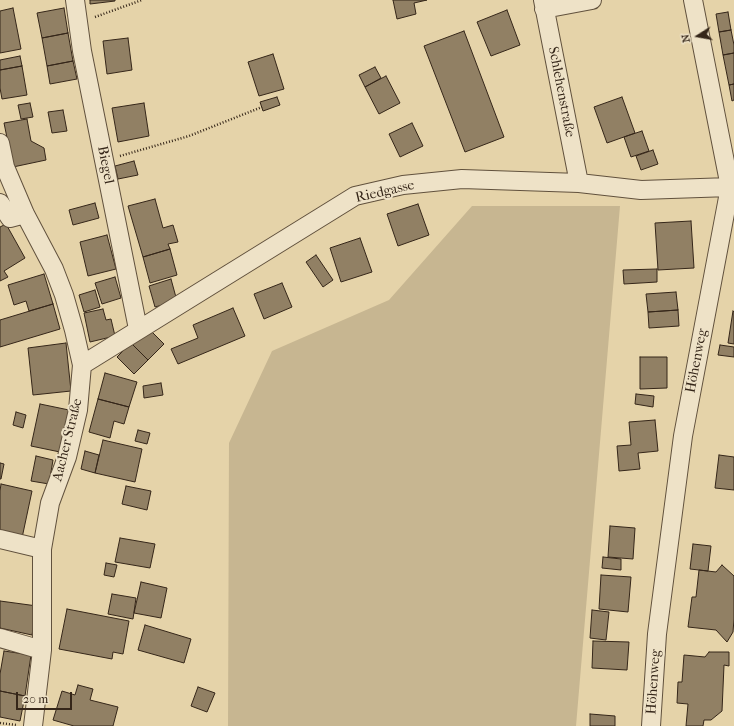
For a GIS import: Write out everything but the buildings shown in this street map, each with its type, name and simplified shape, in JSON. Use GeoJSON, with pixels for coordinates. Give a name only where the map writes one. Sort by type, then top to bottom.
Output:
{"type":"FeatureCollection","features":[{"type":"Feature","properties":{"kind":"street","name":"Biegel"},"geometry":{"type":"LineString","coordinates":[[76,0],[82,51],[138,329]]}},
{"type":"Feature","properties":{"kind":"street"},"geometry":{"type":"LineString","coordinates":[[544,4],[592,0]]}},
{"type":"Feature","properties":{"kind":"street","name":"Höhenweg"},"geometry":{"type":"LineString","coordinates":[[651,726],[656,634],[683,436],[732,187],[693,0]]}},
{"type":"Feature","properties":{"kind":"street","name":"Schlehenstraße"},"geometry":{"type":"LineString","coordinates":[[544,4],[579,183]]}},
{"type":"Feature","properties":{"kind":"street","name":"Aacher Straße"},"geometry":{"type":"LineString","coordinates":[[0,143],[5,168],[25,214],[54,268],[64,295],[82,365],[78,410],[67,456],[50,503],[42,549],[42,650],[33,726]]}},
{"type":"Feature","properties":{"kind":"street","name":"Riedgasse"},"geometry":{"type":"LineString","coordinates":[[82,365],[355,196],[403,185],[462,179],[579,183],[641,190],[732,187]]}},
{"type":"Feature","properties":{"kind":"street"},"geometry":{"type":"LineString","coordinates":[[0,203],[10,218],[25,214]]}},
{"type":"Feature","properties":{"kind":"street"},"geometry":{"type":"LineString","coordinates":[[0,539],[42,549]]}},
{"type":"Feature","properties":{"kind":"street"},"geometry":{"type":"LineString","coordinates":[[0,638],[42,650]]}},
{"type":"Feature","properties":{"kind":"path"},"geometry":{"type":"LineString","coordinates":[[79,23],[142,0]]}},
{"type":"Feature","properties":{"kind":"path"},"geometry":{"type":"LineString","coordinates":[[104,160],[190,136],[262,107]]}},
{"type":"Feature","properties":{"kind":"shaded area"},"geometry":{"type":"Polygon","coordinates":[[[472,206],[620,206],[576,726],[228,726],[229,443],[272,351],[389,300],[472,206]]]}}]}
